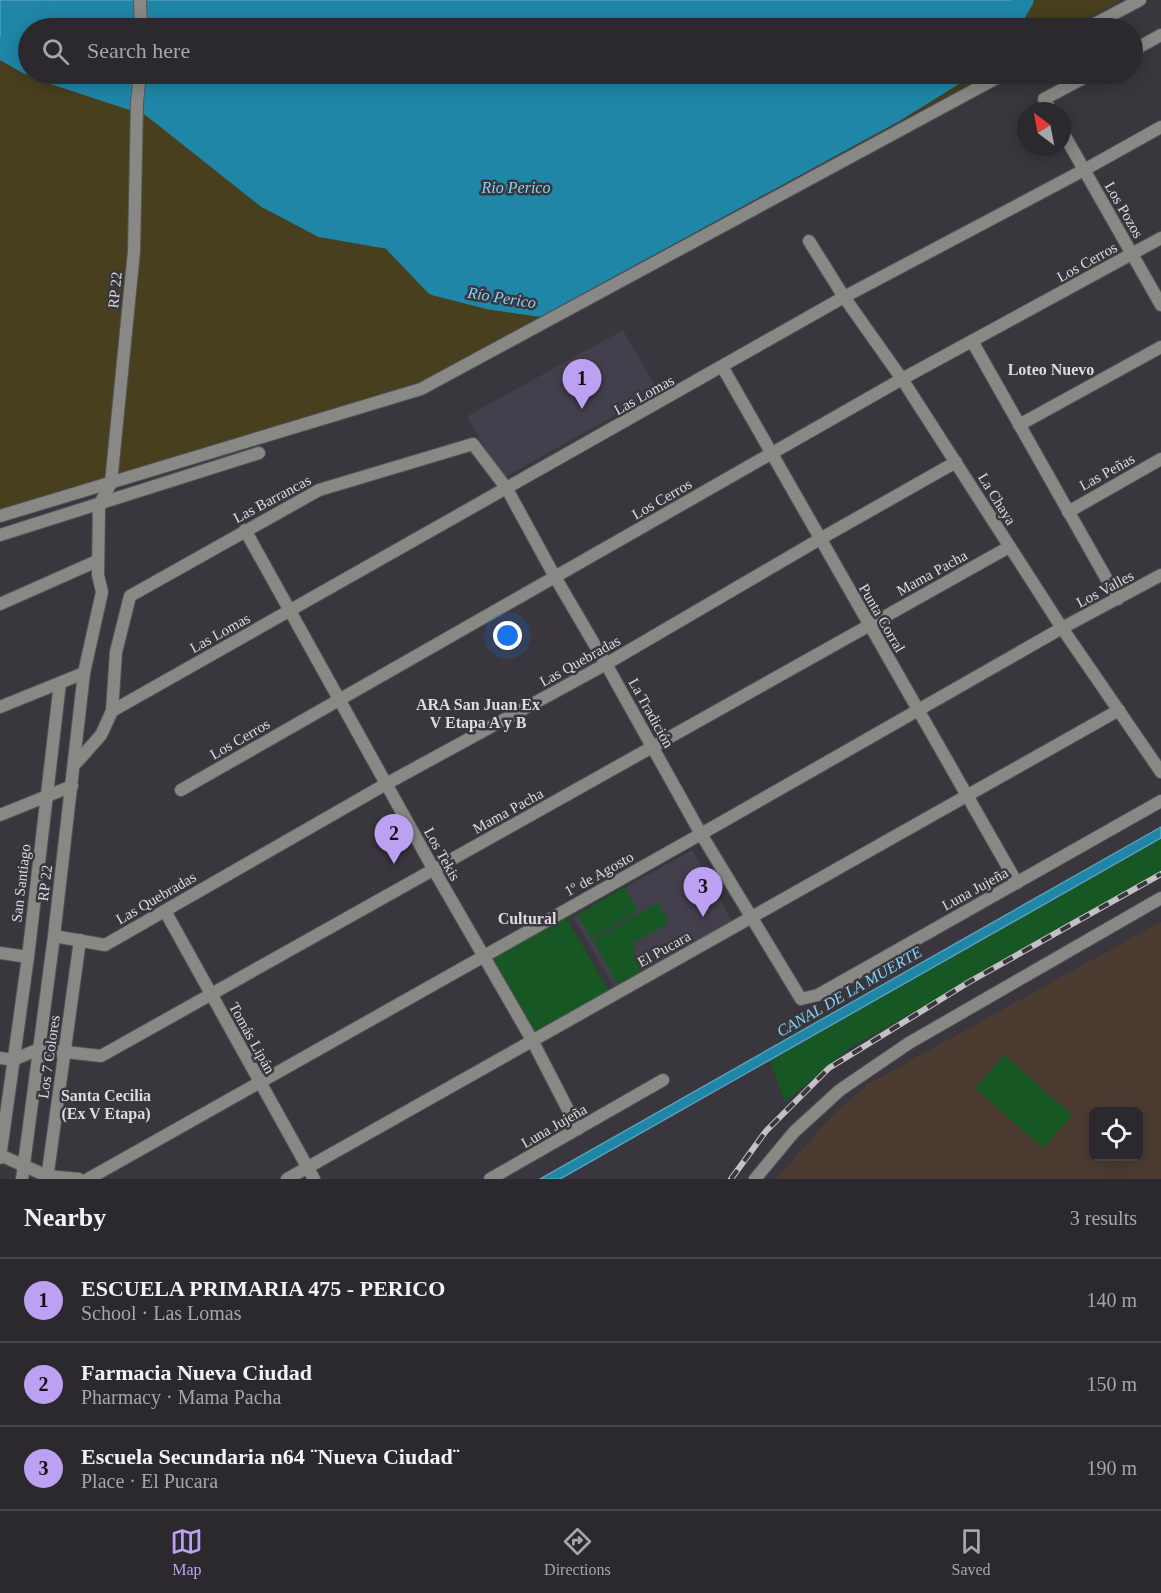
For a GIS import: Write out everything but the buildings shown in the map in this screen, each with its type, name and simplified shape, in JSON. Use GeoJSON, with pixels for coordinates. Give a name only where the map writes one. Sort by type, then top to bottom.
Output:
{"type":"FeatureCollection","features":[{"type":"Feature","properties":{"kind":"street"},"geometry":{"type":"LineString","coordinates":[[140,0],[141,18]]}},
{"type":"Feature","properties":{"kind":"street"},"geometry":{"type":"LineString","coordinates":[[1106,18],[1140,0]]}},
{"type":"Feature","properties":{"kind":"street"},"geometry":{"type":"LineString","coordinates":[[1143,45],[1161,35]]}},
{"type":"Feature","properties":{"kind":"street","name":"RP 22"},"geometry":{"type":"LineString","coordinates":[[99,505],[111,483],[134,251],[136,102],[139,84]]}},
{"type":"Feature","properties":{"kind":"street"},"geometry":{"type":"LineString","coordinates":[[0,516],[421,389],[985,84]]}},
{"type":"Feature","properties":{"kind":"street"},"geometry":{"type":"LineString","coordinates":[[1046,102],[1044,99],[1072,84]]}},
{"type":"Feature","properties":{"kind":"street","name":"Las Lomas"},"geometry":{"type":"LineString","coordinates":[[112,711],[723,368],[844,297],[1161,127]]}},
{"type":"Feature","properties":{"kind":"street","name":"Los Pozos"},"geometry":{"type":"LineString","coordinates":[[1071,147],[1161,305]]}},
{"type":"Feature","properties":{"kind":"street","name":"Los Cerros"},"geometry":{"type":"LineString","coordinates":[[181,790],[902,379],[1161,238]]}},
{"type":"Feature","properties":{"kind":"street","name":"La Chaya"},"geometry":{"type":"LineString","coordinates":[[809,241],[844,297],[902,379],[1062,628],[1161,772]]}},
{"type":"Feature","properties":{"kind":"street"},"geometry":{"type":"LineString","coordinates":[[972,341],[1118,599]]}},
{"type":"Feature","properties":{"kind":"street"},"geometry":{"type":"LineString","coordinates":[[1019,425],[1161,347]]}},
{"type":"Feature","properties":{"kind":"street","name":"Punta Corral"},"geometry":{"type":"LineString","coordinates":[[723,368],[1017,883]]}},
{"type":"Feature","properties":{"kind":"street","name":"La Tradición"},"geometry":{"type":"LineString","coordinates":[[473,444],[507,489],[701,834],[801,999]]}},
{"type":"Feature","properties":{"kind":"street","name":"Las Barrancas"},"geometry":{"type":"LineString","coordinates":[[112,711],[116,652],[130,596],[319,490],[473,444]]}},
{"type":"Feature","properties":{"kind":"street"},"geometry":{"type":"LineString","coordinates":[[0,535],[259,453]]}},
{"type":"Feature","properties":{"kind":"street","name":"Las Peñas"},"geometry":{"type":"LineString","coordinates":[[1068,512],[1161,459]]}},
{"type":"Feature","properties":{"kind":"street","name":"Las Quebradas"},"geometry":{"type":"LineString","coordinates":[[54,936],[105,945],[386,784],[606,664],[956,462]]}},
{"type":"Feature","properties":{"kind":"street"},"geometry":{"type":"LineString","coordinates":[[0,604],[97,561],[99,505]]}},
{"type":"Feature","properties":{"kind":"street","name":"Los Tekis"},"geometry":{"type":"LineString","coordinates":[[245,530],[434,870],[532,1040],[578,1129]]}},
{"type":"Feature","properties":{"kind":"street","name":"Mama Pacha"},"geometry":{"type":"LineString","coordinates":[[13,1060],[39,1049],[101,1056],[1009,547]]}},
{"type":"Feature","properties":{"kind":"street","name":"RP 22"},"geometry":{"type":"LineString","coordinates":[[22,1179],[54,936],[84,673],[102,592],[97,561]]}},
{"type":"Feature","properties":{"kind":"street","name":"Los Valles"},"geometry":{"type":"LineString","coordinates":[[1062,628],[1161,575]]}},
{"type":"Feature","properties":{"kind":"street","name":"1º de Agosto"},"geometry":{"type":"LineString","coordinates":[[88,1179],[1062,628]]}},
{"type":"Feature","properties":{"kind":"street"},"geometry":{"type":"LineString","coordinates":[[0,707],[84,673]]}},
{"type":"Feature","properties":{"kind":"street","name":"San Santiago"},"geometry":{"type":"LineString","coordinates":[[0,1156],[28,957],[60,683]]}},
{"type":"Feature","properties":{"kind":"street","name":"El Pucara"},"geometry":{"type":"LineString","coordinates":[[287,1179],[1119,710]]}},
{"type":"Feature","properties":{"kind":"street"},"geometry":{"type":"LineString","coordinates":[[77,762],[101,735],[112,711]]}},
{"type":"Feature","properties":{"kind":"street"},"geometry":{"type":"LineString","coordinates":[[0,815],[72,786]]}},
{"type":"Feature","properties":{"kind":"street","name":"Luna Jujeña"},"geometry":{"type":"LineString","coordinates":[[801,999],[818,995],[1161,801]]}},
{"type":"Feature","properties":{"kind":"street"},"geometry":{"type":"LineString","coordinates":[[755,1179],[794,1132],[840,1090],[909,1043],[1161,898]]}},
{"type":"Feature","properties":{"kind":"street","name":"Tomás Lipán"},"geometry":{"type":"LineString","coordinates":[[165,911],[314,1179]]}},
{"type":"Feature","properties":{"kind":"street","name":"Los 7 Colores"},"geometry":{"type":"LineString","coordinates":[[47,1177],[80,940]]}},
{"type":"Feature","properties":{"kind":"street"},"geometry":{"type":"LineString","coordinates":[[0,952],[28,957]]}},
{"type":"Feature","properties":{"kind":"street"},"geometry":{"type":"LineString","coordinates":[[0,1058],[13,1060]]}},
{"type":"Feature","properties":{"kind":"street","name":"Luna Jujeña"},"geometry":{"type":"LineString","coordinates":[[490,1179],[663,1080]]}},
{"type":"Feature","properties":{"kind":"street"},"geometry":{"type":"LineString","coordinates":[[0,1156],[47,1177],[80,1179]]}},
{"type":"Feature","properties":{"kind":"shaded area"},"geometry":{"type":"Polygon","coordinates":[[[623,330],[658,391],[502,479],[467,416],[623,330]]]}},
{"type":"Feature","properties":{"kind":"shaded area"},"geometry":{"type":"Polygon","coordinates":[[[692,850],[733,922],[616,990],[573,917],[692,850]]]}},
{"type":"Feature","properties":{"kind":"shaded area"},"geometry":{"type":"Polygon","coordinates":[[[1161,922],[1161,1179],[776,1179],[830,1118],[868,1084],[1161,922]]]}},
{"type":"Feature","properties":{"kind":"green space"},"geometry":{"type":"Polygon","coordinates":[[[1161,839],[1161,873],[851,1047],[785,1102],[770,1061],[1161,839]]]}},
{"type":"Feature","properties":{"kind":"green space"},"geometry":{"type":"Polygon","coordinates":[[[624,887],[638,911],[591,939],[577,915],[624,887]]]}},
{"type":"Feature","properties":{"kind":"green space"},"geometry":{"type":"Polygon","coordinates":[[[658,903],[669,923],[633,943],[635,947],[632,949],[645,972],[619,987],[593,940],[658,903]]]}},
{"type":"Feature","properties":{"kind":"green space"},"geometry":{"type":"Polygon","coordinates":[[[565,916],[611,994],[537,1038],[491,960],[565,916]]]}},
{"type":"Feature","properties":{"kind":"green space"},"geometry":{"type":"Polygon","coordinates":[[[1004,1055],[1072,1115],[1043,1148],[975,1088],[1004,1055]]]}},
{"type":"Feature","properties":{"kind":"sand"},"geometry":{"type":"Polygon","coordinates":[[[0,0],[1121,0],[1088,18],[18,18],[18,84],[970,84],[419,382],[0,509],[0,0]]]}},
{"type":"Feature","properties":{"kind":"water"},"geometry":{"type":"Polygon","coordinates":[[[0,0],[1023,0],[1013,18],[18,18],[18,58],[0,48],[0,0]]]}},
{"type":"Feature","properties":{"kind":"water","name":"Rio Perico"},"geometry":{"type":"Polygon","coordinates":[[[84,84],[939,84],[894,112],[538,306],[490,299],[435,285],[391,239],[322,227],[267,198],[151,106],[84,84]]]}},
{"type":"Feature","properties":{"kind":"water"},"geometry":{"type":"Polygon","coordinates":[[[1161,827],[1161,838],[560,1179],[540,1179],[1161,827]]]}},
{"type":"Feature","properties":{"kind":"waterway","name":"Río Perico"},"geometry":{"type":"LineString","coordinates":[[1013,18],[1023,0]]}},
{"type":"Feature","properties":{"kind":"waterway","name":"Río Perico"},"geometry":{"type":"LineString","coordinates":[[0,48],[18,58]]}},
{"type":"Feature","properties":{"kind":"waterway","name":"Río Perico"},"geometry":{"type":"LineString","coordinates":[[84,84],[151,106],[267,198],[322,227],[391,239],[435,285],[490,299],[538,306],[894,112],[939,84]]}},
{"type":"Feature","properties":{"kind":"railway"},"geometry":{"type":"LineString","coordinates":[[731,1179],[766,1131],[829,1068],[969,982],[1161,874]]}},
{"type":"Feature","properties":{"kind":"place","name":"ESCUELA PRIMARIA 475 - PERICO"},"geometry":{"type":"Point","coordinates":[582,409]}},
{"type":"Feature","properties":{"kind":"place","name":"Farmacia Nueva Ciudad"},"geometry":{"type":"Point","coordinates":[394,864]}},
{"type":"Feature","properties":{"kind":"place","name":"Escuela Secundaria n64 ¨Nueva Ciudad¨"},"geometry":{"type":"Point","coordinates":[703,917]}},
{"type":"Feature","properties":{"kind":"district","name":"Loteo Nuevo"},"geometry":{"type":"Point","coordinates":[1051,369]}},
{"type":"Feature","properties":{"kind":"district","name":"ARA San Juan Ex V Etapa A y B"},"geometry":{"type":"Point","coordinates":[478,713]}},
{"type":"Feature","properties":{"kind":"district","name":"Cultural"},"geometry":{"type":"Point","coordinates":[527,918]}},
{"type":"Feature","properties":{"kind":"district","name":"Santa Cecilia (Ex V Etapa)"},"geometry":{"type":"Point","coordinates":[106,1104]}},
{"type":"Feature","properties":{"kind":"water label","name":"CANAL DE LA MUERTE"},"geometry":{"type":"Point","coordinates":[849,991]}}]}
